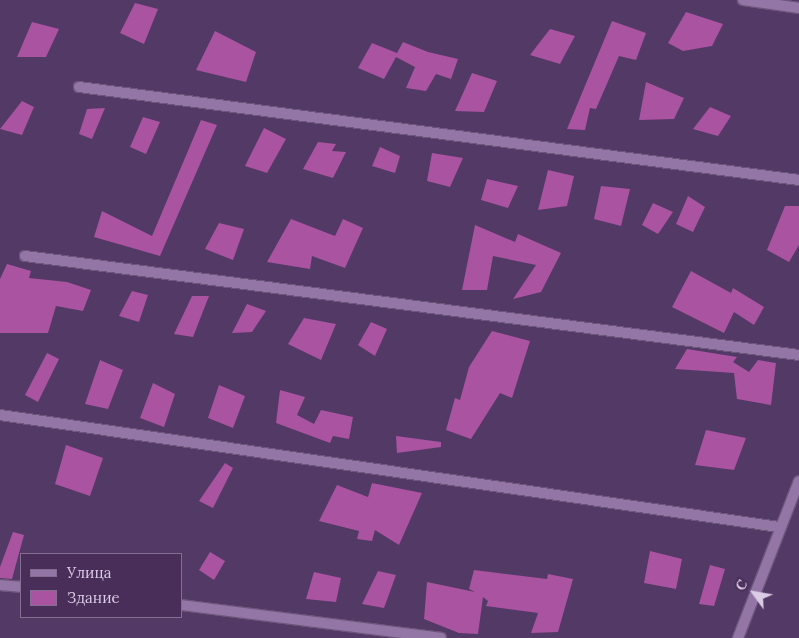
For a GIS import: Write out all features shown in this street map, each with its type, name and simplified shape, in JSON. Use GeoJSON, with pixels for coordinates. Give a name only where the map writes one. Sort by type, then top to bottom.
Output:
{"type":"FeatureCollection","features":[{"type":"Feature","properties":{"kind":"street"},"geometry":{"type":"LineString","coordinates":[[743,0],[799,8]]}},
{"type":"Feature","properties":{"kind":"street"},"geometry":{"type":"LineString","coordinates":[[79,87],[799,180]]}},
{"type":"Feature","properties":{"kind":"street"},"geometry":{"type":"LineString","coordinates":[[25,256],[799,355]]}},
{"type":"Feature","properties":{"kind":"street"},"geometry":{"type":"LineString","coordinates":[[0,415],[779,527]]}},
{"type":"Feature","properties":{"kind":"street"},"geometry":{"type":"LineString","coordinates":[[738,638],[779,527],[799,481]]}},
{"type":"Feature","properties":{"kind":"street"},"geometry":{"type":"LineString","coordinates":[[0,585],[20,587]]}},
{"type":"Feature","properties":{"kind":"street"},"geometry":{"type":"LineString","coordinates":[[182,605],[441,638]]}},
{"type":"Feature","properties":{"kind":"building"},"geometry":{"type":"Polygon","coordinates":[[[135,3],[158,9],[144,44],[120,33],[135,3]]]}},
{"type":"Feature","properties":{"kind":"building"},"geometry":{"type":"Polygon","coordinates":[[[686,12],[723,24],[712,46],[683,51],[668,43],[686,12]]]}},
{"type":"Feature","properties":{"kind":"building"},"geometry":{"type":"Polygon","coordinates":[[[612,21],[646,33],[636,60],[619,56],[596,109],[590,108],[585,130],[567,129],[612,21]]]}},
{"type":"Feature","properties":{"kind":"building"},"geometry":{"type":"Polygon","coordinates":[[[32,22],[59,29],[46,57],[17,57],[32,22]]]}},
{"type":"Feature","properties":{"kind":"building"},"geometry":{"type":"Polygon","coordinates":[[[550,29],[575,36],[560,64],[530,55],[550,29]]]}},
{"type":"Feature","properties":{"kind":"building"},"geometry":{"type":"Polygon","coordinates":[[[215,31],[256,52],[246,82],[196,70],[215,31]]]}},
{"type":"Feature","properties":{"kind":"building"},"geometry":{"type":"Polygon","coordinates":[[[403,42],[428,52],[458,59],[451,79],[436,74],[426,91],[406,88],[415,67],[396,57],[384,79],[358,68],[372,43],[397,53],[403,42]]]}},
{"type":"Feature","properties":{"kind":"building"},"geometry":{"type":"Polygon","coordinates":[[[472,73],[497,81],[484,112],[455,111],[472,73]]]}},
{"type":"Feature","properties":{"kind":"building"},"geometry":{"type":"Polygon","coordinates":[[[646,82],[684,98],[674,119],[639,120],[646,82]]]}},
{"type":"Feature","properties":{"kind":"building"},"geometry":{"type":"Polygon","coordinates":[[[22,101],[34,107],[22,135],[0,129],[22,101]]]}},
{"type":"Feature","properties":{"kind":"building"},"geometry":{"type":"Polygon","coordinates":[[[710,107],[731,116],[718,136],[693,129],[710,107]]]}},
{"type":"Feature","properties":{"kind":"building"},"geometry":{"type":"Polygon","coordinates":[[[105,108],[92,139],[79,134],[87,109],[105,108]]]}},
{"type":"Feature","properties":{"kind":"building"},"geometry":{"type":"Polygon","coordinates":[[[143,117],[160,122],[146,154],[130,147],[143,117]]]}},
{"type":"Feature","properties":{"kind":"building"},"geometry":{"type":"Polygon","coordinates":[[[201,120],[217,125],[160,256],[94,237],[102,211],[152,236],[201,120]]]}},
{"type":"Feature","properties":{"kind":"building"},"geometry":{"type":"Polygon","coordinates":[[[264,128],[286,139],[267,173],[245,166],[264,128]]]}},
{"type":"Feature","properties":{"kind":"building"},"geometry":{"type":"Polygon","coordinates":[[[318,142],[336,144],[332,151],[346,152],[333,178],[303,169],[318,142]]]}},
{"type":"Feature","properties":{"kind":"building"},"geometry":{"type":"Polygon","coordinates":[[[380,147],[400,156],[395,173],[372,166],[380,147]]]}},
{"type":"Feature","properties":{"kind":"building"},"geometry":{"type":"Polygon","coordinates":[[[432,153],[463,158],[450,187],[427,181],[432,153]]]}},
{"type":"Feature","properties":{"kind":"building"},"geometry":{"type":"Polygon","coordinates":[[[548,170],[574,176],[567,206],[538,210],[548,170]]]}},
{"type":"Feature","properties":{"kind":"building"},"geometry":{"type":"Polygon","coordinates":[[[487,179],[518,186],[508,208],[481,200],[487,179]]]}},
{"type":"Feature","properties":{"kind":"building"},"geometry":{"type":"Polygon","coordinates":[[[601,186],[630,189],[621,226],[594,219],[601,186]]]}},
{"type":"Feature","properties":{"kind":"building"},"geometry":{"type":"Polygon","coordinates":[[[688,196],[705,207],[693,232],[676,224],[688,196]]]}},
{"type":"Feature","properties":{"kind":"building"},"geometry":{"type":"Polygon","coordinates":[[[653,203],[673,212],[658,234],[642,225],[653,203]]]}},
{"type":"Feature","properties":{"kind":"building"},"geometry":{"type":"Polygon","coordinates":[[[785,206],[799,206],[799,245],[789,262],[767,250],[785,206]]]}},
{"type":"Feature","properties":{"kind":"building"},"geometry":{"type":"Polygon","coordinates":[[[291,219],[335,236],[343,219],[363,228],[345,268],[312,256],[310,269],[267,262],[291,219]]]}},
{"type":"Feature","properties":{"kind":"building"},"geometry":{"type":"Polygon","coordinates":[[[219,223],[244,229],[233,260],[205,249],[219,223]]]}},
{"type":"Feature","properties":{"kind":"building"},"geometry":{"type":"Polygon","coordinates":[[[475,225],[515,242],[518,234],[561,253],[541,292],[513,299],[536,265],[493,256],[487,290],[462,290],[475,225]]]}},
{"type":"Feature","properties":{"kind":"building"},"geometry":{"type":"Polygon","coordinates":[[[7,264],[31,271],[29,278],[67,282],[91,290],[83,311],[56,306],[48,333],[0,333],[0,279],[7,264]]]}},
{"type":"Feature","properties":{"kind":"building"},"geometry":{"type":"Polygon","coordinates":[[[691,271],[731,293],[733,288],[764,307],[754,325],[734,312],[724,333],[672,307],[691,271]]]}},
{"type":"Feature","properties":{"kind":"building"},"geometry":{"type":"Polygon","coordinates":[[[132,291],[148,295],[139,322],[119,316],[132,291]]]}},
{"type":"Feature","properties":{"kind":"building"},"geometry":{"type":"Polygon","coordinates":[[[192,296],[209,296],[193,337],[174,334],[192,296]]]}},
{"type":"Feature","properties":{"kind":"building"},"geometry":{"type":"Polygon","coordinates":[[[247,304],[266,311],[252,332],[232,333],[247,304]]]}},
{"type":"Feature","properties":{"kind":"building"},"geometry":{"type":"Polygon","coordinates":[[[304,318],[336,324],[321,360],[288,344],[304,318]]]}},
{"type":"Feature","properties":{"kind":"building"},"geometry":{"type":"Polygon","coordinates":[[[371,322],[387,329],[375,356],[358,345],[371,322]]]}},
{"type":"Feature","properties":{"kind":"building"},"geometry":{"type":"Polygon","coordinates":[[[492,331],[530,341],[512,398],[500,393],[471,439],[446,430],[455,398],[460,400],[469,367],[492,331]]]}},
{"type":"Feature","properties":{"kind":"building"},"geometry":{"type":"Polygon","coordinates":[[[687,349],[737,357],[733,362],[749,372],[758,360],[776,363],[771,405],[737,399],[734,373],[675,369],[687,349]]]}},
{"type":"Feature","properties":{"kind":"building"},"geometry":{"type":"Polygon","coordinates":[[[47,353],[59,359],[38,402],[25,395],[47,353]]]}},
{"type":"Feature","properties":{"kind":"building"},"geometry":{"type":"Polygon","coordinates":[[[100,360],[123,370],[108,409],[85,404],[100,360]]]}},
{"type":"Feature","properties":{"kind":"building"},"geometry":{"type":"Polygon","coordinates":[[[153,383],[175,394],[164,427],[140,418],[153,383]]]}},
{"type":"Feature","properties":{"kind":"building"},"geometry":{"type":"Polygon","coordinates":[[[219,385],[245,396],[233,428],[208,418],[219,385]]]}},
{"type":"Feature","properties":{"kind":"building"},"geometry":{"type":"Polygon","coordinates":[[[280,390],[305,397],[297,415],[314,424],[321,410],[353,417],[349,439],[333,436],[330,443],[276,423],[280,390]]]}},
{"type":"Feature","properties":{"kind":"building"},"geometry":{"type":"Polygon","coordinates":[[[706,430],[746,438],[734,470],[695,465],[706,430]]]}},
{"type":"Feature","properties":{"kind":"building"},"geometry":{"type":"Polygon","coordinates":[[[396,436],[441,442],[441,447],[397,453],[396,436]]]}},
{"type":"Feature","properties":{"kind":"building"},"geometry":{"type":"Polygon","coordinates":[[[66,445],[103,458],[90,496],[55,484],[66,445]]]}},
{"type":"Feature","properties":{"kind":"building"},"geometry":{"type":"Polygon","coordinates":[[[225,463],[233,468],[213,508],[199,501],[225,463]]]}},
{"type":"Feature","properties":{"kind":"building"},"geometry":{"type":"Polygon","coordinates":[[[372,483],[422,493],[399,545],[375,530],[372,541],[357,539],[359,531],[319,521],[337,485],[368,497],[372,483]]]}},
{"type":"Feature","properties":{"kind":"building"},"geometry":{"type":"Polygon","coordinates":[[[13,532],[24,535],[12,579],[0,578],[0,567],[13,532]]]}},
{"type":"Feature","properties":{"kind":"building"},"geometry":{"type":"Polygon","coordinates":[[[650,551],[682,559],[676,589],[644,583],[650,551]]]}},
{"type":"Feature","properties":{"kind":"building"},"geometry":{"type":"Polygon","coordinates":[[[210,552],[225,561],[214,580],[199,570],[210,552]]]}},
{"type":"Feature","properties":{"kind":"building"},"geometry":{"type":"Polygon","coordinates":[[[710,565],[725,569],[714,606],[699,604],[710,565]]]}},
{"type":"Feature","properties":{"kind":"building"},"geometry":{"type":"Polygon","coordinates":[[[474,570],[547,579],[548,574],[573,579],[558,632],[531,633],[538,613],[486,606],[488,601],[483,597],[478,634],[459,633],[424,619],[427,582],[475,592],[469,589],[474,570]]]}},
{"type":"Feature","properties":{"kind":"building"},"geometry":{"type":"Polygon","coordinates":[[[378,571],[396,575],[384,608],[362,604],[378,571]]]}},
{"type":"Feature","properties":{"kind":"building"},"geometry":{"type":"Polygon","coordinates":[[[314,572],[341,578],[336,602],[306,599],[314,572]]]}}]}
